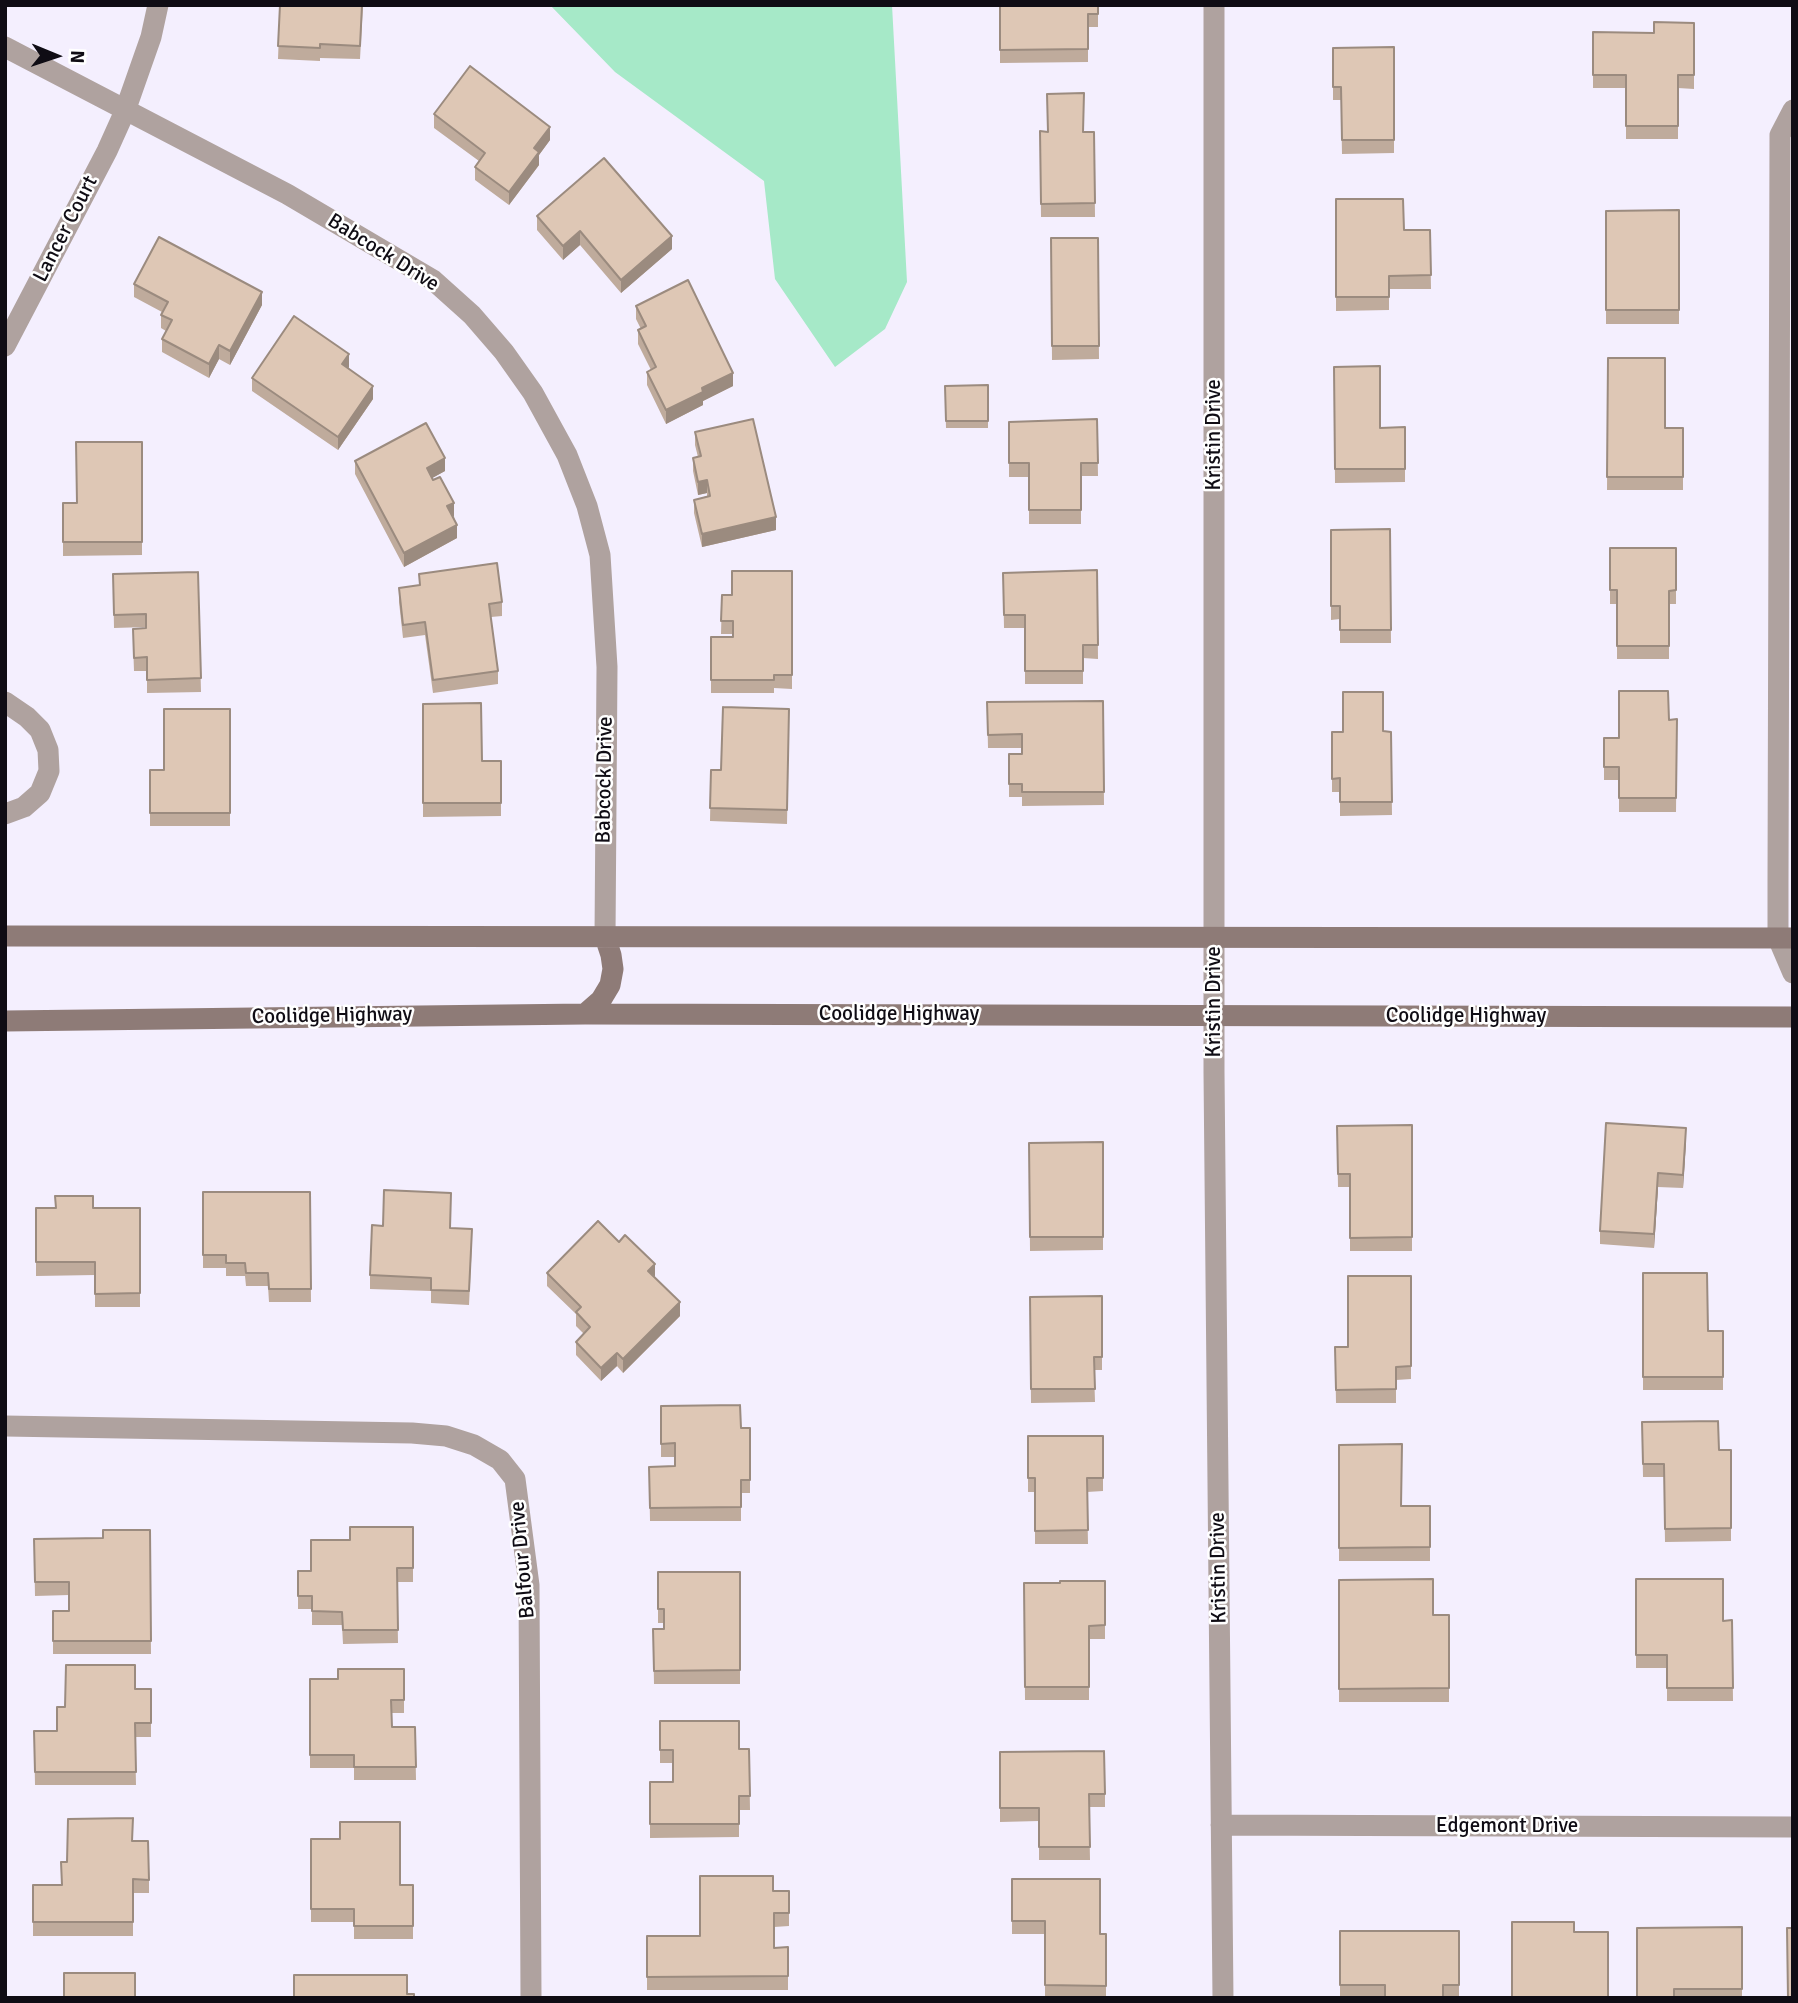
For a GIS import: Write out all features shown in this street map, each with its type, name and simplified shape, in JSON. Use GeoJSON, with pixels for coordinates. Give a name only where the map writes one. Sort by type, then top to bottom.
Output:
{"type":"FeatureCollection","features":[{"type":"Feature","properties":{"kind":"main road"},"geometry":{"type":"LineString","coordinates":[[5,936],[1786,938]]}},
{"type":"Feature","properties":{"kind":"main road"},"geometry":{"type":"LineString","coordinates":[[584,1014],[601,1000],[610,985],[613,969],[611,954],[604,937]]}},
{"type":"Feature","properties":{"kind":"main road","name":"Coolidge Highway"},"geometry":{"type":"LineString","coordinates":[[5,1021],[584,1014],[1793,1017]]}},
{"type":"Feature","properties":{"kind":"street","name":"Lancer Court"},"geometry":{"type":"LineString","coordinates":[[5,346],[107,151],[125,111],[141,69],[158,5]]}},
{"type":"Feature","properties":{"kind":"street","name":"Kristin Drive"},"geometry":{"type":"LineString","coordinates":[[1214,5],[1215,938],[1223,1998]]}},
{"type":"Feature","properties":{"kind":"street","name":"Babcock Drive"},"geometry":{"type":"LineString","coordinates":[[5,47],[287,194],[433,280],[472,316],[504,352],[533,393],[567,454],[587,506],[600,555],[607,667],[604,937]]}},
{"type":"Feature","properties":{"kind":"street"},"geometry":{"type":"LineString","coordinates":[[1793,110],[1780,135],[1786,938],[1793,973]]}},
{"type":"Feature","properties":{"kind":"street"},"geometry":{"type":"LineString","coordinates":[[5,702],[40,730],[48,750],[49,771],[40,793],[24,807],[5,814]]}},
{"type":"Feature","properties":{"kind":"street","name":"Balfour Drive"},"geometry":{"type":"LineString","coordinates":[[5,1426],[412,1433],[446,1436],[474,1444],[500,1460],[515,1479],[529,1585],[531,1998]]}},
{"type":"Feature","properties":{"kind":"street","name":"Edgemont Drive"},"geometry":{"type":"LineString","coordinates":[[1221,1825],[1793,1827]]}},
{"type":"Feature","properties":{"kind":"green space"},"geometry":{"type":"Polygon","coordinates":[[[550,5],[892,5],[907,282],[885,329],[835,367],[775,279],[764,181],[615,72],[550,5]]]}},
{"type":"Feature","properties":{"kind":"building"},"geometry":{"type":"Polygon","coordinates":[[[280,5],[362,5],[360,46],[278,46],[280,5]]]}},
{"type":"Feature","properties":{"kind":"building"},"geometry":{"type":"Polygon","coordinates":[[[1000,5],[1098,5],[1098,14],[1088,14],[1088,49],[1000,50],[1000,5]]]}},
{"type":"Feature","properties":{"kind":"building"},"geometry":{"type":"Polygon","coordinates":[[[1654,22],[1694,23],[1694,75],[1678,75],[1678,126],[1626,126],[1626,75],[1593,75],[1593,32],[1654,33],[1654,22]]]}},
{"type":"Feature","properties":{"kind":"building"},"geometry":{"type":"Polygon","coordinates":[[[1394,47],[1394,140],[1342,140],[1341,87],[1333,87],[1333,48],[1394,47]]]}},
{"type":"Feature","properties":{"kind":"building"},"geometry":{"type":"Polygon","coordinates":[[[470,66],[550,127],[534,148],[539,152],[509,192],[475,167],[485,153],[434,114],[470,66]]]}},
{"type":"Feature","properties":{"kind":"building"},"geometry":{"type":"Polygon","coordinates":[[[1084,93],[1083,132],[1094,132],[1095,203],[1041,204],[1040,131],[1048,132],[1047,94],[1084,93]]]}},
{"type":"Feature","properties":{"kind":"building"},"geometry":{"type":"Polygon","coordinates":[[[604,158],[672,236],[621,280],[580,231],[563,246],[537,216],[604,158]]]}},
{"type":"Feature","properties":{"kind":"building"},"geometry":{"type":"Polygon","coordinates":[[[1336,199],[1403,199],[1404,230],[1430,230],[1431,275],[1389,276],[1389,297],[1336,297],[1336,199]]]}},
{"type":"Feature","properties":{"kind":"building"},"geometry":{"type":"Polygon","coordinates":[[[1679,210],[1679,310],[1606,310],[1606,211],[1679,210]]]}},
{"type":"Feature","properties":{"kind":"building"},"geometry":{"type":"Polygon","coordinates":[[[159,237],[262,292],[230,351],[219,345],[209,364],[162,339],[172,320],[161,315],[168,302],[134,284],[159,237]]]}},
{"type":"Feature","properties":{"kind":"building"},"geometry":{"type":"Polygon","coordinates":[[[1051,238],[1098,238],[1099,346],[1052,346],[1051,238]]]}},
{"type":"Feature","properties":{"kind":"building"},"geometry":{"type":"Polygon","coordinates":[[[688,280],[733,373],[702,388],[703,392],[666,410],[647,372],[656,367],[638,330],[646,326],[636,306],[688,280]]]}},
{"type":"Feature","properties":{"kind":"building"},"geometry":{"type":"Polygon","coordinates":[[[294,316],[349,354],[342,364],[373,386],[338,437],[252,378],[294,316]]]}},
{"type":"Feature","properties":{"kind":"building"},"geometry":{"type":"Polygon","coordinates":[[[1608,358],[1665,358],[1665,428],[1683,428],[1683,477],[1607,477],[1608,358]]]}},
{"type":"Feature","properties":{"kind":"building"},"geometry":{"type":"Polygon","coordinates":[[[1380,366],[1380,428],[1405,427],[1405,469],[1335,469],[1334,367],[1380,366]]]}},
{"type":"Feature","properties":{"kind":"building"},"geometry":{"type":"Polygon","coordinates":[[[988,385],[988,421],[946,421],[945,386],[988,385]]]}},
{"type":"Feature","properties":{"kind":"building"},"geometry":{"type":"Polygon","coordinates":[[[753,419],[776,517],[702,534],[694,500],[710,496],[707,480],[698,482],[693,458],[701,456],[695,432],[753,419]]]}},
{"type":"Feature","properties":{"kind":"building"},"geometry":{"type":"Polygon","coordinates":[[[1097,419],[1098,463],[1081,463],[1081,510],[1029,510],[1029,463],[1009,463],[1009,422],[1097,419]]]}},
{"type":"Feature","properties":{"kind":"building"},"geometry":{"type":"Polygon","coordinates":[[[426,423],[445,458],[427,468],[433,480],[440,477],[454,503],[447,506],[457,525],[404,553],[355,461],[426,423]]]}},
{"type":"Feature","properties":{"kind":"building"},"geometry":{"type":"Polygon","coordinates":[[[76,442],[142,442],[142,542],[63,542],[63,503],[77,503],[76,442]]]}},
{"type":"Feature","properties":{"kind":"building"},"geometry":{"type":"Polygon","coordinates":[[[1390,529],[1391,630],[1340,630],[1340,606],[1331,606],[1331,530],[1390,529]]]}},
{"type":"Feature","properties":{"kind":"building"},"geometry":{"type":"Polygon","coordinates":[[[1610,548],[1676,548],[1676,590],[1669,591],[1669,646],[1617,646],[1617,590],[1610,590],[1610,548]]]}},
{"type":"Feature","properties":{"kind":"building"},"geometry":{"type":"Polygon","coordinates":[[[497,563],[502,602],[489,604],[498,671],[433,680],[425,622],[403,625],[399,588],[420,585],[419,574],[497,563]]]}},
{"type":"Feature","properties":{"kind":"building"},"geometry":{"type":"Polygon","coordinates":[[[1097,570],[1098,645],[1083,645],[1083,671],[1025,671],[1025,615],[1004,615],[1003,573],[1097,570]]]}},
{"type":"Feature","properties":{"kind":"building"},"geometry":{"type":"Polygon","coordinates":[[[732,571],[792,571],[792,675],[774,675],[774,680],[711,680],[711,637],[733,637],[733,621],[721,621],[722,595],[732,595],[732,571]]]}},
{"type":"Feature","properties":{"kind":"building"},"geometry":{"type":"Polygon","coordinates":[[[198,572],[201,678],[147,680],[147,657],[134,658],[133,629],[146,628],[146,614],[114,615],[113,574],[198,572]]]}},
{"type":"Feature","properties":{"kind":"building"},"geometry":{"type":"Polygon","coordinates":[[[1619,691],[1668,691],[1669,720],[1677,719],[1676,798],[1619,798],[1619,767],[1604,767],[1604,738],[1619,738],[1619,691]]]}},
{"type":"Feature","properties":{"kind":"building"},"geometry":{"type":"Polygon","coordinates":[[[1343,692],[1383,692],[1383,731],[1391,732],[1392,802],[1340,802],[1340,778],[1332,779],[1332,732],[1343,732],[1343,692]]]}},
{"type":"Feature","properties":{"kind":"building"},"geometry":{"type":"Polygon","coordinates":[[[1103,701],[1104,792],[1022,792],[1022,784],[1009,784],[1009,754],[1022,754],[1022,734],[988,735],[987,702],[1103,701]]]}},
{"type":"Feature","properties":{"kind":"building"},"geometry":{"type":"Polygon","coordinates":[[[481,703],[482,761],[501,761],[501,803],[423,803],[423,704],[481,703]]]}},
{"type":"Feature","properties":{"kind":"building"},"geometry":{"type":"Polygon","coordinates":[[[723,707],[789,709],[787,810],[710,808],[711,770],[721,770],[723,707]]]}},
{"type":"Feature","properties":{"kind":"building"},"geometry":{"type":"Polygon","coordinates":[[[164,709],[230,709],[230,813],[150,813],[150,770],[164,770],[164,709]]]}},
{"type":"Feature","properties":{"kind":"building"},"geometry":{"type":"Polygon","coordinates":[[[1606,1123],[1686,1128],[1683,1175],[1658,1173],[1654,1234],[1600,1231],[1606,1123]]]}},
{"type":"Feature","properties":{"kind":"building"},"geometry":{"type":"Polygon","coordinates":[[[1412,1125],[1412,1237],[1350,1238],[1350,1174],[1338,1174],[1337,1126],[1412,1125]]]}},
{"type":"Feature","properties":{"kind":"building"},"geometry":{"type":"Polygon","coordinates":[[[1103,1142],[1103,1237],[1030,1237],[1029,1143],[1103,1142]]]}},
{"type":"Feature","properties":{"kind":"building"},"geometry":{"type":"Polygon","coordinates":[[[384,1190],[451,1193],[450,1228],[472,1229],[469,1291],[431,1290],[431,1278],[370,1275],[372,1225],[383,1226],[384,1190]]]}},
{"type":"Feature","properties":{"kind":"building"},"geometry":{"type":"Polygon","coordinates":[[[203,1192],[310,1192],[311,1289],[269,1289],[268,1273],[246,1273],[245,1263],[226,1263],[226,1255],[203,1255],[203,1192]]]}},
{"type":"Feature","properties":{"kind":"building"},"geometry":{"type":"Polygon","coordinates":[[[55,1196],[93,1196],[93,1208],[140,1208],[140,1293],[95,1294],[95,1262],[36,1262],[36,1208],[56,1208],[55,1196]]]}},
{"type":"Feature","properties":{"kind":"building"},"geometry":{"type":"Polygon","coordinates":[[[598,1221],[619,1242],[625,1235],[655,1264],[648,1271],[680,1302],[623,1359],[617,1353],[601,1368],[576,1342],[590,1327],[576,1312],[581,1307],[547,1273],[598,1221]]]}},
{"type":"Feature","properties":{"kind":"building"},"geometry":{"type":"Polygon","coordinates":[[[1643,1273],[1707,1273],[1708,1331],[1723,1331],[1723,1377],[1643,1377],[1643,1273]]]}},
{"type":"Feature","properties":{"kind":"building"},"geometry":{"type":"Polygon","coordinates":[[[1348,1276],[1411,1276],[1411,1366],[1396,1367],[1396,1389],[1336,1390],[1335,1347],[1348,1347],[1348,1276]]]}},
{"type":"Feature","properties":{"kind":"building"},"geometry":{"type":"Polygon","coordinates":[[[1102,1296],[1102,1357],[1094,1357],[1095,1389],[1031,1389],[1030,1297],[1102,1296]]]}},
{"type":"Feature","properties":{"kind":"building"},"geometry":{"type":"Polygon","coordinates":[[[740,1405],[741,1428],[750,1428],[750,1480],[741,1480],[741,1507],[650,1508],[649,1467],[675,1466],[675,1443],[661,1444],[661,1406],[740,1405]]]}},
{"type":"Feature","properties":{"kind":"building"},"geometry":{"type":"Polygon","coordinates":[[[1718,1421],[1719,1450],[1731,1450],[1731,1528],[1665,1529],[1664,1464],[1643,1464],[1642,1422],[1718,1421]]]}},
{"type":"Feature","properties":{"kind":"building"},"geometry":{"type":"Polygon","coordinates":[[[1028,1436],[1103,1436],[1103,1478],[1087,1478],[1088,1530],[1035,1531],[1035,1478],[1028,1478],[1028,1436]]]}},
{"type":"Feature","properties":{"kind":"building"},"geometry":{"type":"Polygon","coordinates":[[[1402,1444],[1401,1506],[1430,1506],[1430,1547],[1339,1548],[1339,1445],[1402,1444]]]}},
{"type":"Feature","properties":{"kind":"building"},"geometry":{"type":"Polygon","coordinates":[[[350,1527],[413,1527],[413,1568],[397,1568],[398,1630],[343,1630],[342,1612],[312,1611],[312,1596],[298,1596],[298,1571],[311,1571],[311,1540],[350,1540],[350,1527]]]}},
{"type":"Feature","properties":{"kind":"building"},"geometry":{"type":"Polygon","coordinates":[[[103,1530],[150,1530],[151,1641],[53,1641],[53,1611],[69,1611],[69,1582],[35,1582],[34,1539],[103,1538],[103,1530]]]}},
{"type":"Feature","properties":{"kind":"building"},"geometry":{"type":"Polygon","coordinates":[[[658,1572],[740,1572],[740,1670],[654,1671],[653,1629],[664,1629],[664,1609],[658,1609],[658,1572]]]}},
{"type":"Feature","properties":{"kind":"building"},"geometry":{"type":"Polygon","coordinates":[[[1433,1579],[1433,1615],[1449,1615],[1449,1688],[1339,1689],[1339,1580],[1433,1579]]]}},
{"type":"Feature","properties":{"kind":"building"},"geometry":{"type":"Polygon","coordinates":[[[1636,1579],[1723,1579],[1723,1621],[1732,1620],[1733,1688],[1667,1688],[1667,1655],[1636,1655],[1636,1579]]]}},
{"type":"Feature","properties":{"kind":"building"},"geometry":{"type":"Polygon","coordinates":[[[1105,1581],[1105,1625],[1089,1626],[1089,1687],[1025,1687],[1024,1583],[1105,1581]]]}},
{"type":"Feature","properties":{"kind":"building"},"geometry":{"type":"Polygon","coordinates":[[[66,1665],[135,1665],[135,1689],[151,1689],[151,1723],[135,1723],[136,1772],[35,1772],[34,1731],[57,1731],[57,1707],[65,1707],[66,1665]]]}},
{"type":"Feature","properties":{"kind":"building"},"geometry":{"type":"Polygon","coordinates":[[[338,1669],[404,1669],[404,1700],[391,1700],[392,1727],[415,1727],[416,1767],[354,1767],[354,1755],[310,1755],[310,1679],[338,1679],[338,1669]]]}},
{"type":"Feature","properties":{"kind":"building"},"geometry":{"type":"Polygon","coordinates":[[[660,1721],[739,1721],[739,1749],[749,1749],[750,1796],[739,1796],[739,1824],[650,1824],[650,1782],[673,1782],[673,1750],[660,1750],[660,1721]]]}},
{"type":"Feature","properties":{"kind":"building"},"geometry":{"type":"Polygon","coordinates":[[[1104,1751],[1105,1794],[1089,1794],[1090,1847],[1039,1847],[1039,1808],[1000,1808],[1000,1752],[1104,1751]]]}},
{"type":"Feature","properties":{"kind":"building"},"geometry":{"type":"Polygon","coordinates":[[[133,1818],[132,1841],[148,1841],[149,1880],[133,1879],[133,1922],[33,1922],[33,1885],[62,1885],[61,1862],[67,1862],[68,1819],[133,1818]]]}},
{"type":"Feature","properties":{"kind":"building"},"geometry":{"type":"Polygon","coordinates":[[[340,1822],[400,1822],[400,1885],[413,1885],[413,1926],[354,1926],[354,1909],[311,1909],[311,1839],[340,1839],[340,1822]]]}},
{"type":"Feature","properties":{"kind":"building"},"geometry":{"type":"Polygon","coordinates":[[[700,1876],[773,1876],[773,1891],[789,1891],[789,1913],[774,1913],[774,1948],[788,1947],[788,1976],[647,1977],[647,1936],[700,1936],[700,1876]]]}},
{"type":"Feature","properties":{"kind":"building"},"geometry":{"type":"Polygon","coordinates":[[[1012,1879],[1100,1879],[1100,1934],[1106,1934],[1106,1986],[1045,1985],[1045,1921],[1012,1921],[1012,1879]]]}},
{"type":"Feature","properties":{"kind":"building"},"geometry":{"type":"Polygon","coordinates":[[[1512,1922],[1574,1922],[1574,1932],[1608,1932],[1608,1998],[1512,1998],[1512,1922]]]}},
{"type":"Feature","properties":{"kind":"building"},"geometry":{"type":"Polygon","coordinates":[[[1742,1927],[1742,1989],[1674,1989],[1674,1998],[1637,1998],[1637,1928],[1742,1927]]]}},
{"type":"Feature","properties":{"kind":"building"},"geometry":{"type":"Polygon","coordinates":[[[1787,1928],[1793,1928],[1793,1998],[1788,1998],[1787,1928]]]}},
{"type":"Feature","properties":{"kind":"building"},"geometry":{"type":"Polygon","coordinates":[[[1340,1931],[1459,1931],[1459,1985],[1443,1985],[1443,1998],[1385,1998],[1385,1985],[1340,1985],[1340,1931]]]}},
{"type":"Feature","properties":{"kind":"building"},"geometry":{"type":"Polygon","coordinates":[[[64,1973],[135,1973],[135,1998],[58,1998],[64,1997],[64,1973]]]}},
{"type":"Feature","properties":{"kind":"building"},"geometry":{"type":"Polygon","coordinates":[[[294,1975],[407,1975],[407,1994],[414,1994],[414,1998],[294,1998],[294,1975]]]}}]}
